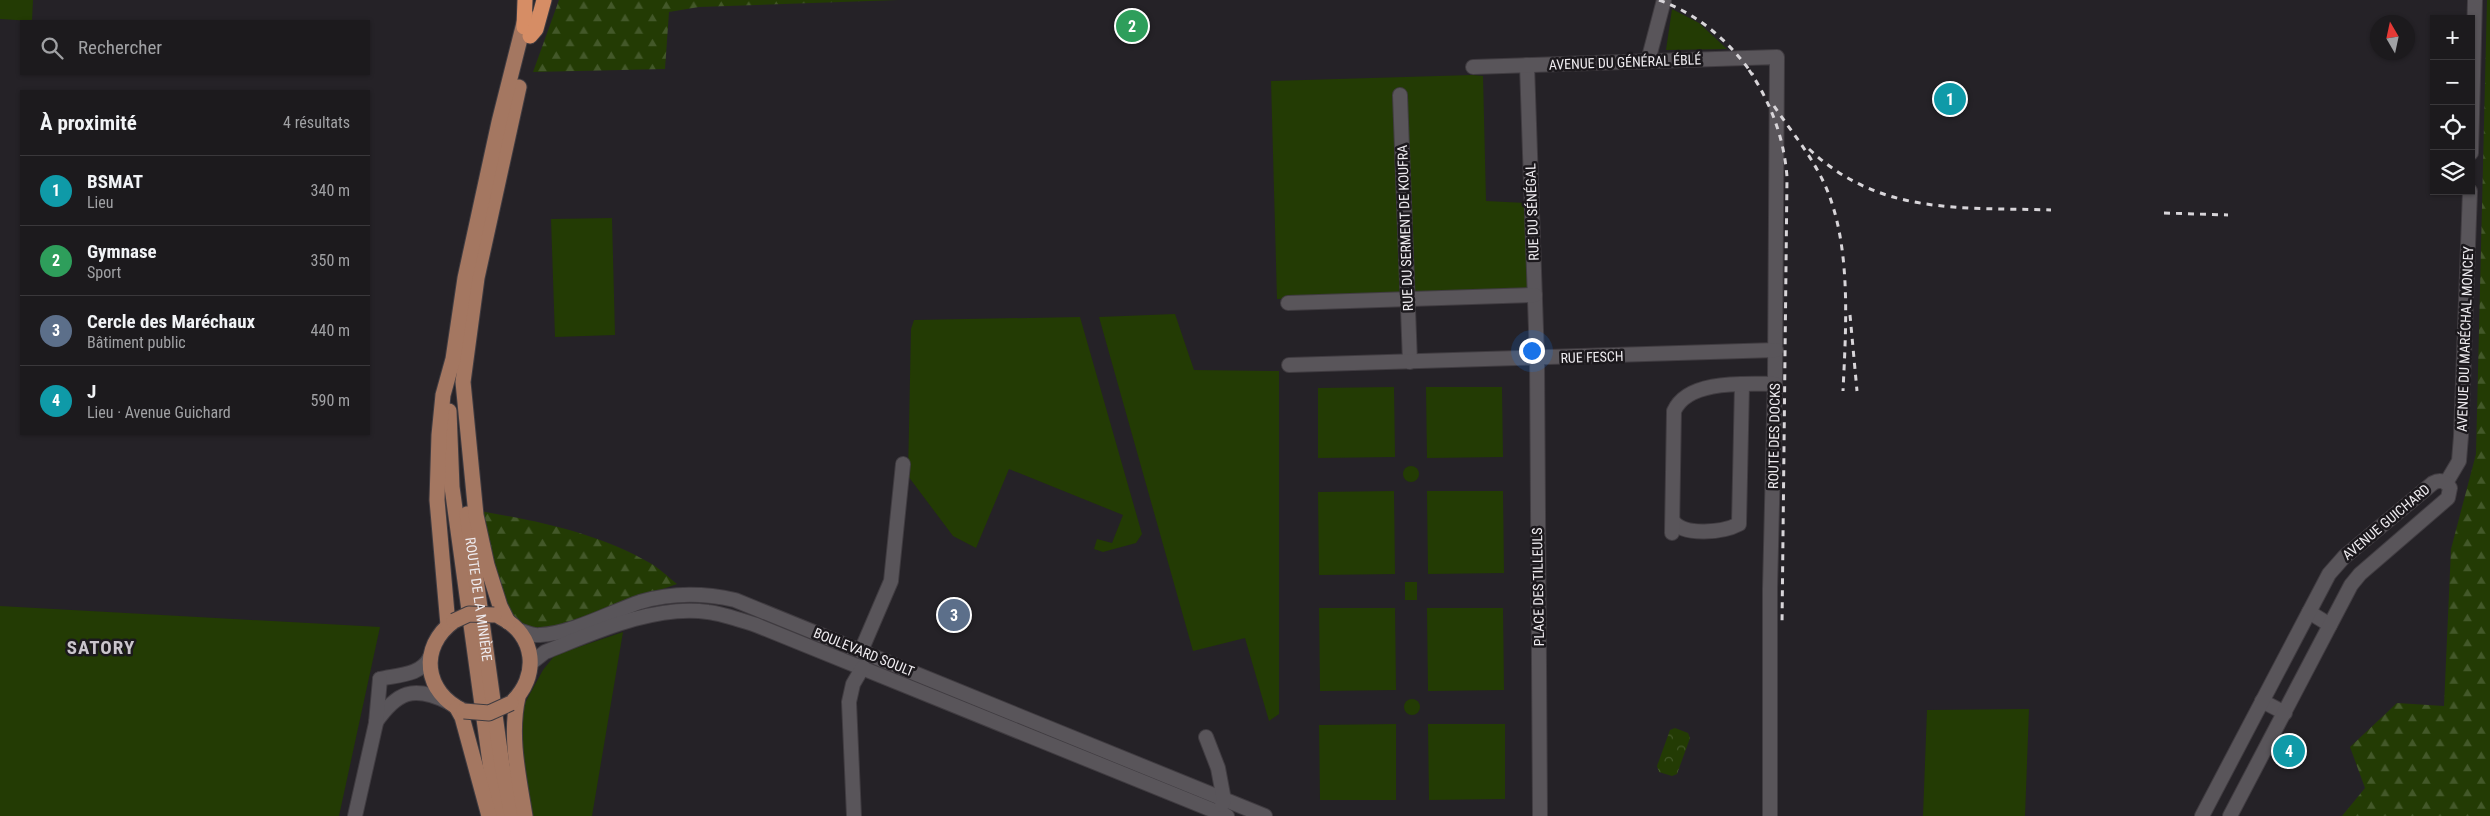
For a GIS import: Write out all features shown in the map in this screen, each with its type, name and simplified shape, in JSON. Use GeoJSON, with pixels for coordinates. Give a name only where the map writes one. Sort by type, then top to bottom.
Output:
{"type":"FeatureCollection","features":[{"type":"Feature","properties":{"kind":"highway"},"geometry":{"type":"LineString","coordinates":[[525,0],[527,31],[536,29],[544,0]]}},
{"type":"Feature","properties":{"kind":"main road"},"geometry":{"type":"LineString","coordinates":[[527,31],[529,0]]}},
{"type":"Feature","properties":{"kind":"main road"},"geometry":{"type":"LineString","coordinates":[[456,707],[489,713],[515,700],[528,682],[531,664],[526,642],[500,606],[487,565],[476,515],[456,379],[466,278],[500,122],[536,0]]}},
{"type":"Feature","properties":{"kind":"main road"},"geometry":{"type":"LineString","coordinates":[[451,623],[437,500],[443,395],[456,379]]}},
{"type":"Feature","properties":{"kind":"main road","name":"ROUTE DE LA MINIÈRE"},"geometry":{"type":"LineString","coordinates":[[456,379],[452,487],[466,600],[492,777],[501,816]]}},
{"type":"Feature","properties":{"kind":"main road","name":"ROUTE DE LA MINIÈRE"},"geometry":{"type":"LineString","coordinates":[[456,379],[463,486],[499,747],[512,816]]}},
{"type":"Feature","properties":{"kind":"main road"},"geometry":{"type":"LineString","coordinates":[[489,816],[462,717],[456,707],[434,682],[430,657],[436,640],[451,623],[469,614],[494,615],[513,626]]}},
{"type":"Feature","properties":{"kind":"main road"},"geometry":{"type":"LineString","coordinates":[[515,700],[516,748],[525,816]]}},
{"type":"Feature","properties":{"kind":"street"},"geometry":{"type":"LineString","coordinates":[[1648,61],[1664,0]]}},
{"type":"Feature","properties":{"kind":"street"},"geometry":{"type":"LineString","coordinates":[[2471,150],[2475,0]]}},
{"type":"Feature","properties":{"kind":"street","name":"AVENUE DU GÉNÉRAL ÉBLÉ"},"geometry":{"type":"LineString","coordinates":[[1473,67],[1778,57]]}},
{"type":"Feature","properties":{"kind":"street","name":"ROUTE DES DOCKS"},"geometry":{"type":"LineString","coordinates":[[1770,816],[1770,599],[1776,350],[1778,57]]}},
{"type":"Feature","properties":{"kind":"street","name":"RUE DU SÉNÉGAL"},"geometry":{"type":"LineString","coordinates":[[1527,65],[1537,359]]}},
{"type":"Feature","properties":{"kind":"street","name":"RUE DU SERMENT DE KOUFRA"},"geometry":{"type":"LineString","coordinates":[[1400,95],[1410,362]]}},
{"type":"Feature","properties":{"kind":"street","name":"AVENUE DU MARÉCHAL MONCEY"},"geometry":{"type":"LineString","coordinates":[[2446,483],[2459,462],[2470,195]]}},
{"type":"Feature","properties":{"kind":"street"},"geometry":{"type":"LineString","coordinates":[[1288,303],[1535,295]]}},
{"type":"Feature","properties":{"kind":"street","name":"RUE FESCH"},"geometry":{"type":"LineString","coordinates":[[1289,365],[1537,359],[1776,350]]}},
{"type":"Feature","properties":{"kind":"street","name":"PLACE DES TILLEULS"},"geometry":{"type":"LineString","coordinates":[[1537,359],[1540,816]]}},
{"type":"Feature","properties":{"kind":"street"},"geometry":{"type":"LineString","coordinates":[[1742,384],[1739,524],[1731,529],[1712,532],[1673,527],[1674,411],[1677,404],[1689,394],[1722,384],[1742,384],[1775,384]]}},
{"type":"Feature","properties":{"kind":"street"},"geometry":{"type":"LineString","coordinates":[[861,651],[891,581],[903,464]]}},
{"type":"Feature","properties":{"kind":"street","name":"AVENUE GUICHARD"},"geometry":{"type":"LineString","coordinates":[[2202,816],[2329,574],[2338,564],[2433,482],[2441,481],[2446,483],[2450,488],[2448,498],[2356,578],[2351,585],[2230,816]]}},
{"type":"Feature","properties":{"kind":"street","name":"AVENUE GUICHARD"},"geometry":{"type":"LineString","coordinates":[[2338,564],[2356,578]]}},
{"type":"Feature","properties":{"kind":"street","name":"BOULEVARD SOULT"},"geometry":{"type":"LineString","coordinates":[[513,626],[539,636],[560,632],[641,602],[665,597],[715,596],[751,605],[1198,797],[1224,810],[1265,816]]}},
{"type":"Feature","properties":{"kind":"street","name":"BOULEVARD SOULT"},"geometry":{"type":"LineString","coordinates":[[531,664],[545,652],[650,615],[678,610],[708,612],[756,625],[1198,797]]}},
{"type":"Feature","properties":{"kind":"street"},"geometry":{"type":"LineString","coordinates":[[2309,612],[2330,625]]}},
{"type":"Feature","properties":{"kind":"street"},"geometry":{"type":"LineString","coordinates":[[380,679],[419,670],[427,665],[430,657]]}},
{"type":"Feature","properties":{"kind":"street"},"geometry":{"type":"LineString","coordinates":[[854,816],[849,702],[853,684],[863,667]]}},
{"type":"Feature","properties":{"kind":"street"},"geometry":{"type":"LineString","coordinates":[[380,679],[400,696]]}},
{"type":"Feature","properties":{"kind":"street"},"geometry":{"type":"LineString","coordinates":[[355,816],[376,723],[380,679]]}},
{"type":"Feature","properties":{"kind":"street"},"geometry":{"type":"LineString","coordinates":[[376,723],[387,707],[400,696],[410,692],[422,693],[456,707]]}},
{"type":"Feature","properties":{"kind":"street"},"geometry":{"type":"LineString","coordinates":[[2262,701],[2285,713]]}},
{"type":"Feature","properties":{"kind":"street"},"geometry":{"type":"LineString","coordinates":[[1206,737],[1218,768],[1224,810]]}},
{"type":"Feature","properties":{"kind":"street"},"geometry":{"type":"LineString","coordinates":[[1198,797],[1218,768]]}},
{"type":"Feature","properties":{"kind":"green space"},"geometry":{"type":"Polygon","coordinates":[[[0,0],[33,0],[32,20],[0,19],[0,0]]]}},
{"type":"Feature","properties":{"kind":"green space"},"geometry":{"type":"Polygon","coordinates":[[[559,0],[898,0],[699,7],[669,12],[665,69],[533,72],[559,0]]]}},
{"type":"Feature","properties":{"kind":"green space"},"geometry":{"type":"Polygon","coordinates":[[[2487,0],[2490,0],[2490,816],[2342,816],[2365,788],[2350,747],[2397,703],[2444,706],[2451,549],[2476,454],[2487,0]]]}},
{"type":"Feature","properties":{"kind":"green space"},"geometry":{"type":"Polygon","coordinates":[[[1672,9],[1699,23],[1727,49],[1666,50],[1672,9]]]}},
{"type":"Feature","properties":{"kind":"green space"},"geometry":{"type":"Polygon","coordinates":[[[1483,76],[1486,201],[1527,203],[1530,291],[1277,299],[1271,81],[1483,76]]]}},
{"type":"Feature","properties":{"kind":"green space"},"geometry":{"type":"Polygon","coordinates":[[[612,218],[615,335],[555,337],[551,219],[612,218]]]}},
{"type":"Feature","properties":{"kind":"green space"},"geometry":{"type":"Polygon","coordinates":[[[1175,314],[1194,370],[1279,371],[1279,714],[1269,721],[1245,638],[1193,651],[1099,317],[1175,314]]]}},
{"type":"Feature","properties":{"kind":"green space"},"geometry":{"type":"Polygon","coordinates":[[[1080,317],[1142,534],[1136,543],[1103,552],[1094,549],[1097,539],[1112,543],[1123,515],[1009,469],[976,548],[953,536],[908,476],[911,329],[914,320],[1080,317]]]}},
{"type":"Feature","properties":{"kind":"green space"},"geometry":{"type":"Polygon","coordinates":[[[1394,387],[1395,457],[1318,458],[1318,388],[1394,387]]]}},
{"type":"Feature","properties":{"kind":"green space"},"geometry":{"type":"Polygon","coordinates":[[[1426,387],[1502,387],[1503,457],[1427,458],[1426,387]]]}},
{"type":"Feature","properties":{"kind":"green space"},"geometry":{"type":"Polygon","coordinates":[[[1411,466],[1417,468],[1419,474],[1417,480],[1411,482],[1405,480],[1403,474],[1405,468],[1411,466]]]}},
{"type":"Feature","properties":{"kind":"green space"},"geometry":{"type":"Polygon","coordinates":[[[1394,491],[1395,574],[1319,575],[1318,492],[1394,491]]]}},
{"type":"Feature","properties":{"kind":"green space"},"geometry":{"type":"Polygon","coordinates":[[[1427,491],[1503,491],[1504,573],[1428,574],[1427,491]]]}},
{"type":"Feature","properties":{"kind":"green space"},"geometry":{"type":"Polygon","coordinates":[[[480,511],[546,524],[589,536],[650,563],[677,584],[545,630],[532,628],[518,620],[501,593],[490,558],[480,511]]]}},
{"type":"Feature","properties":{"kind":"green space"},"geometry":{"type":"Polygon","coordinates":[[[1405,582],[1417,582],[1417,600],[1405,600],[1405,582]]]}},
{"type":"Feature","properties":{"kind":"green space"},"geometry":{"type":"Polygon","coordinates":[[[0,606],[380,627],[339,816],[0,816],[0,606]]]}},
{"type":"Feature","properties":{"kind":"green space"},"geometry":{"type":"Polygon","coordinates":[[[1319,608],[1395,608],[1396,690],[1320,691],[1319,608]]]}},
{"type":"Feature","properties":{"kind":"green space"},"geometry":{"type":"Polygon","coordinates":[[[1427,608],[1503,608],[1504,690],[1428,691],[1427,608]]]}},
{"type":"Feature","properties":{"kind":"green space"},"geometry":{"type":"Polygon","coordinates":[[[623,632],[592,816],[532,816],[522,769],[520,712],[543,670],[555,655],[623,632]]]}},
{"type":"Feature","properties":{"kind":"green space"},"geometry":{"type":"Polygon","coordinates":[[[1412,699],[1418,701],[1420,707],[1418,713],[1412,715],[1406,713],[1404,707],[1406,701],[1412,699]]]}},
{"type":"Feature","properties":{"kind":"green space"},"geometry":{"type":"Polygon","coordinates":[[[2029,709],[2025,816],[1923,816],[1927,710],[2029,709]]]}},
{"type":"Feature","properties":{"kind":"green space"},"geometry":{"type":"Polygon","coordinates":[[[1396,724],[1396,800],[1320,800],[1319,725],[1396,724]]]}},
{"type":"Feature","properties":{"kind":"green space"},"geometry":{"type":"Polygon","coordinates":[[[1428,724],[1505,724],[1505,799],[1429,800],[1428,724]]]}},
{"type":"Feature","properties":{"kind":"green space"},"geometry":{"type":"Polygon","coordinates":[[[1675,728],[1688,733],[1690,738],[1677,774],[1672,776],[1659,772],[1657,766],[1670,730],[1675,728]]]}},
{"type":"Feature","properties":{"kind":"railway"},"geometry":{"type":"LineString","coordinates":[[1659,0],[1687,13],[1712,30],[1753,75]]}},
{"type":"Feature","properties":{"kind":"railway"},"geometry":{"type":"LineString","coordinates":[[1749,70],[1764,95],[1775,121],[1783,148],[1787,177],[1782,626]]}},
{"type":"Feature","properties":{"kind":"railway"},"geometry":{"type":"LineString","coordinates":[[1774,106],[1819,173],[1833,206],[1843,258],[1845,285],[1846,312],[1843,391]]}},
{"type":"Feature","properties":{"kind":"railway"},"geometry":{"type":"LineString","coordinates":[[1809,149],[1836,171],[1864,186],[1893,197],[1923,204],[1954,207],[2051,210]]}},
{"type":"Feature","properties":{"kind":"railway"},"geometry":{"type":"LineString","coordinates":[[2164,213],[2228,215]]}},
{"type":"Feature","properties":{"kind":"railway"},"geometry":{"type":"LineString","coordinates":[[1850,315],[1857,391]]}},
{"type":"Feature","properties":{"kind":"place","name":"Gymnase"},"geometry":{"type":"Point","coordinates":[1132,26]}},
{"type":"Feature","properties":{"kind":"place","name":"BSMAT"},"geometry":{"type":"Point","coordinates":[1950,99]}},
{"type":"Feature","properties":{"kind":"place","name":"Cercle des Maréchaux"},"geometry":{"type":"Point","coordinates":[954,615]}},
{"type":"Feature","properties":{"kind":"place","name":"J"},"geometry":{"type":"Point","coordinates":[2289,751]}},
{"type":"Feature","properties":{"kind":"district","name":"SATORY"},"geometry":{"type":"Point","coordinates":[101,647]}}]}
